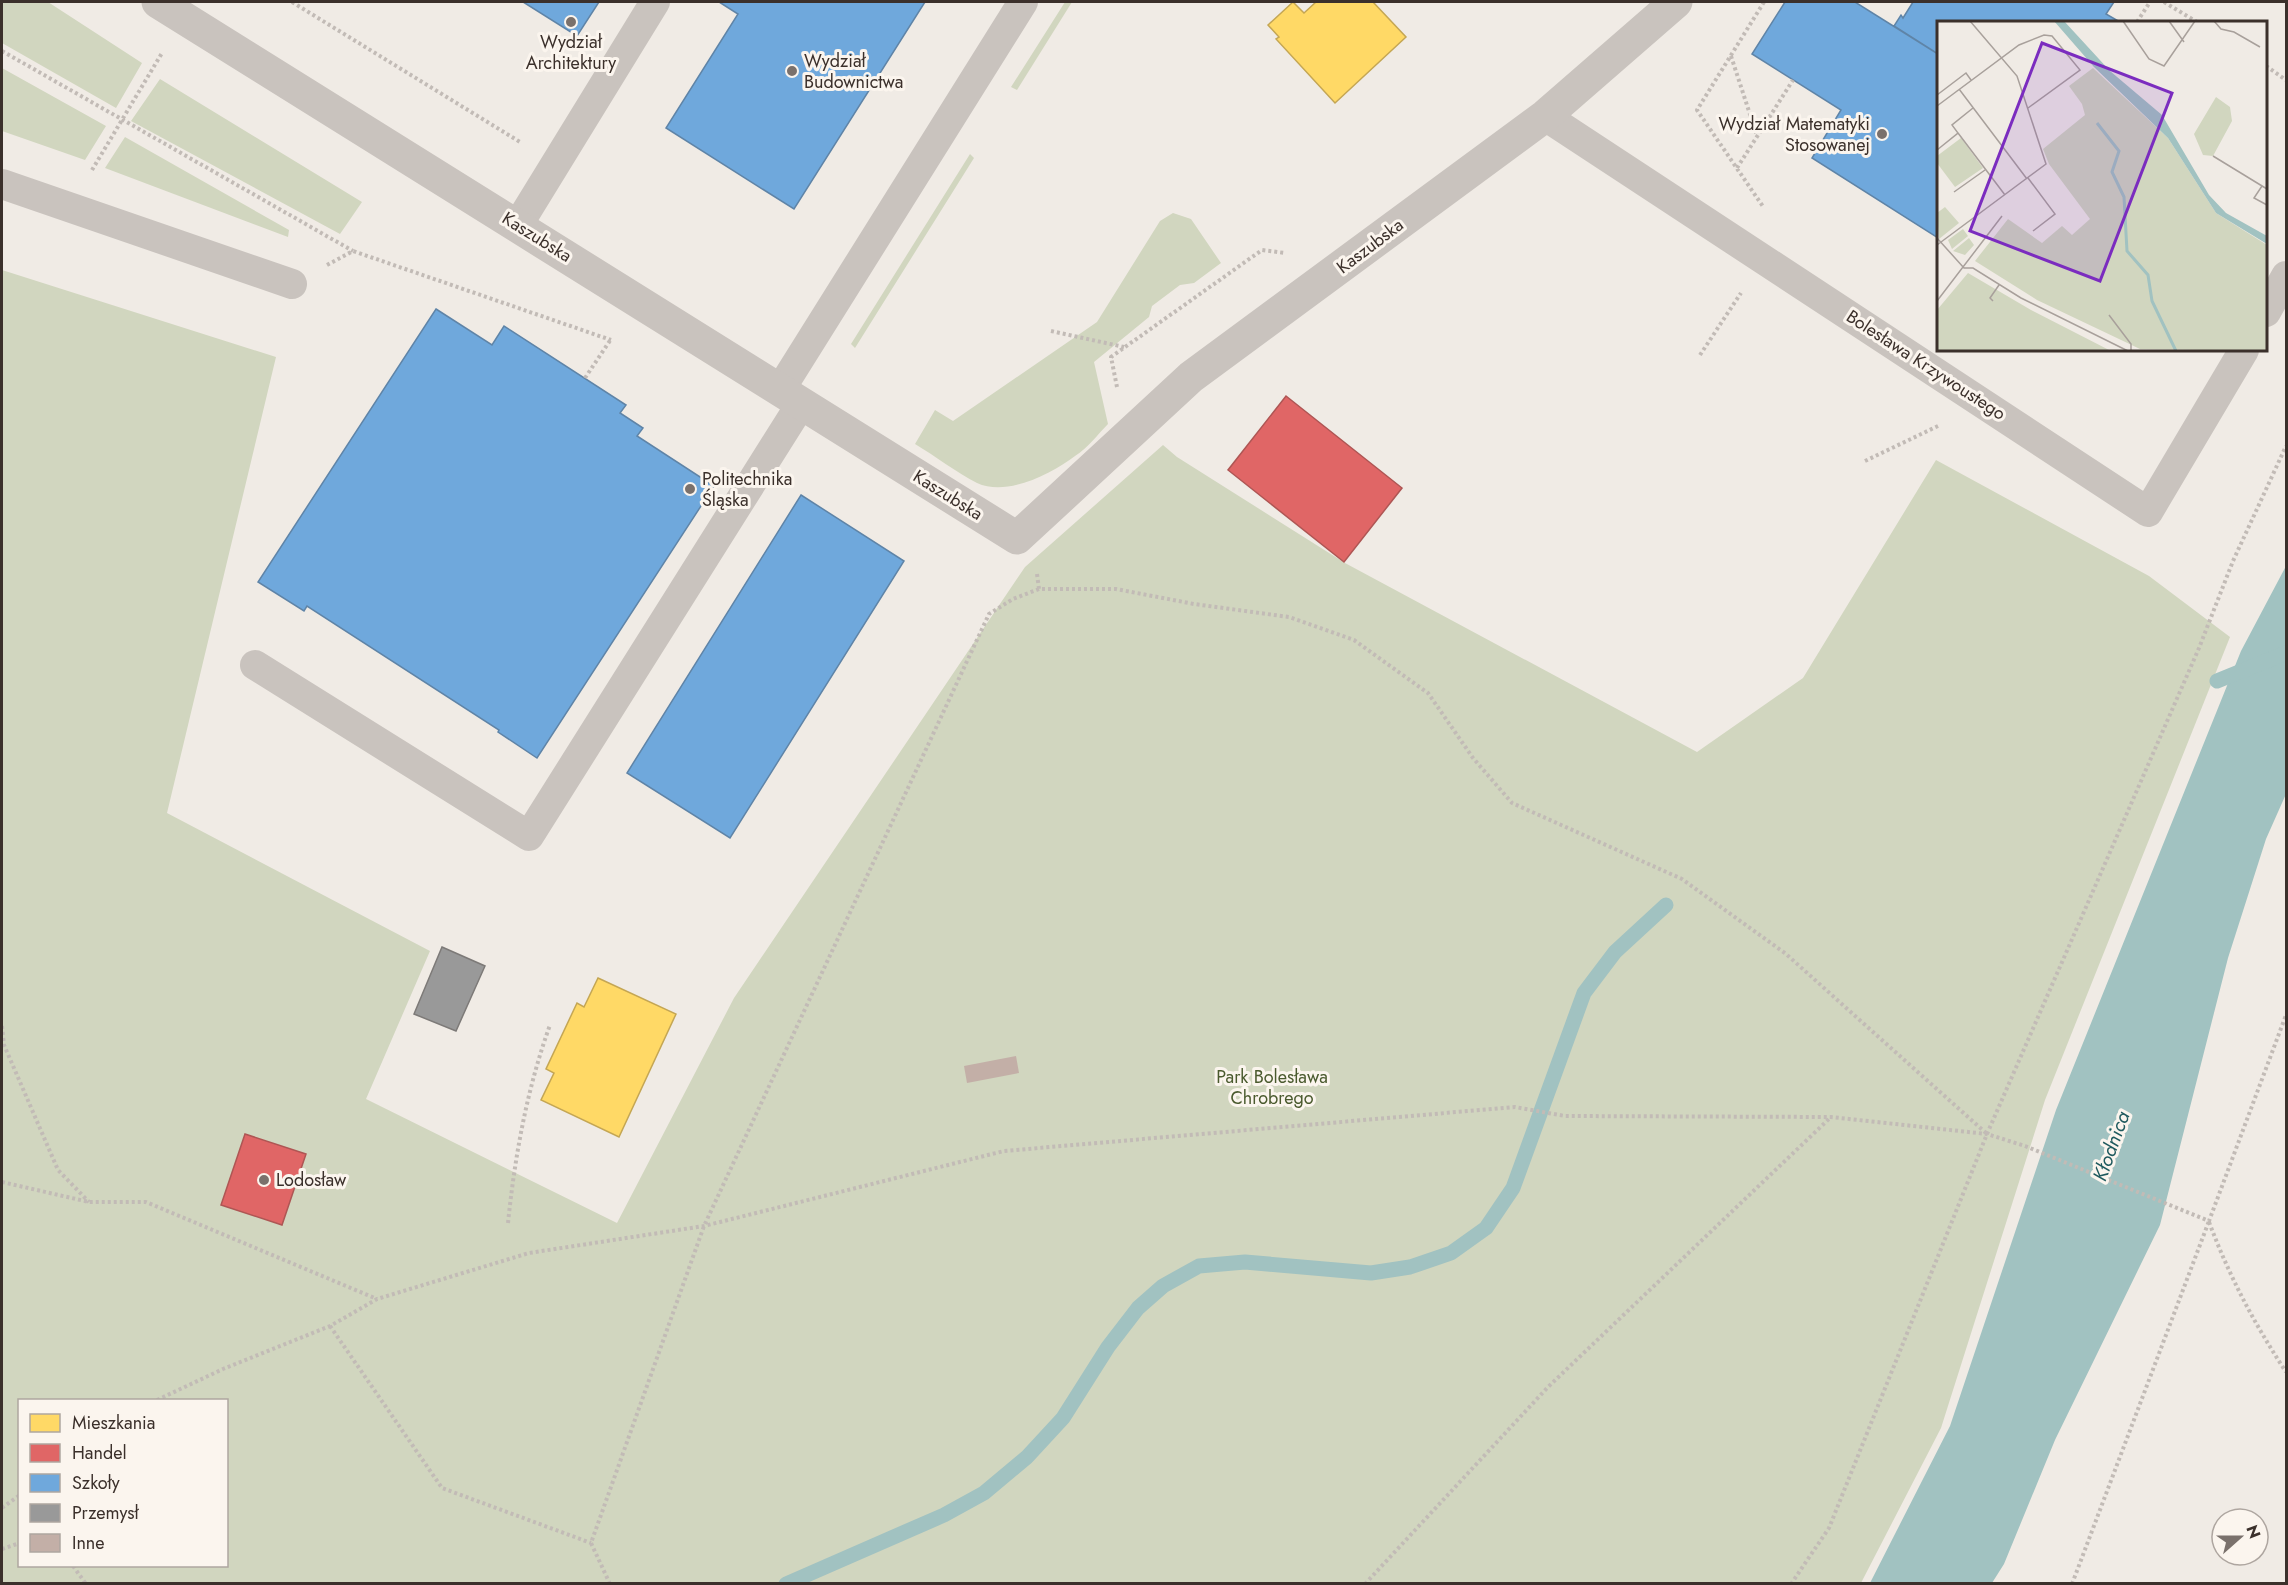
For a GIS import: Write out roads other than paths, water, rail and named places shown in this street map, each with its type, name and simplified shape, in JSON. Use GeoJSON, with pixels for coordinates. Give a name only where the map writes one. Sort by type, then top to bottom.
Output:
{"type":"FeatureCollection","features":[{"type":"Feature","properties":{"kind":"street","name":"Kaszubska"},"geometry":{"type":"LineString","coordinates":[[170,9],[1017,538],[1191,377],[1545,116],[1676,2]]}},
{"type":"Feature","properties":{"kind":"lane"},"geometry":{"type":"LineString","coordinates":[[518,225],[655,2]]}},
{"type":"Feature","properties":{"kind":"lane"},"geometry":{"type":"LineString","coordinates":[[255,665],[530,836],[1023,2]]}},
{"type":"Feature","properties":{"kind":"lane","name":"Bolesława Krzywoustego"},"geometry":{"type":"LineString","coordinates":[[1545,116],[1780,273],[1985,403],[2148,512],[2243,351]]}},
{"type":"Feature","properties":{"kind":"lane"},"geometry":{"type":"LineString","coordinates":[[2,184],[292,284]]}},
{"type":"Feature","properties":{"kind":"lane"},"geometry":{"type":"LineString","coordinates":[[2267,309],[2286,276]]}},
{"type":"Feature","properties":{"kind":"water","name":"Kłodnica"},"geometry":{"type":"Polygon","coordinates":[[[2286,566],[2286,794],[2266,839],[2228,958],[2160,1225],[2055,1440],[2004,1564],[1992,1583],[1870,1583],[1950,1426],[2056,1110],[2241,651],[2286,566]]]}},
{"type":"Feature","properties":{"kind":"waterway"},"geometry":{"type":"LineString","coordinates":[[2217,681],[2286,653]]}},
{"type":"Feature","properties":{"kind":"waterway"},"geometry":{"type":"LineString","coordinates":[[786,1584],[944,1515],[984,1493],[1027,1457],[1063,1418],[1108,1347],[1138,1308],[1163,1286],[1199,1266],[1245,1262],[1371,1273],[1410,1267],[1451,1253],[1486,1228],[1513,1188],[1584,993],[1615,952],[1666,905]]}},
{"type":"Feature","properties":{"kind":"place","name":"Wydział Architektury"},"geometry":{"type":"Point","coordinates":[571,22]}},
{"type":"Feature","properties":{"kind":"place","name":"Wydział Budownictwa"},"geometry":{"type":"Point","coordinates":[792,71]}},
{"type":"Feature","properties":{"kind":"place","name":"Wydział Matematyki Stosowanej"},"geometry":{"type":"Point","coordinates":[1882,134]}},
{"type":"Feature","properties":{"kind":"place","name":"Politechnika Śląska"},"geometry":{"type":"Point","coordinates":[690,489]}},
{"type":"Feature","properties":{"kind":"place","name":"Lodosław"},"geometry":{"type":"Point","coordinates":[264,1180]}},
{"type":"Feature","properties":{"kind":"park label","name":"Park Bolesława Chrobrego"},"geometry":{"type":"Point","coordinates":[1272,1087]}}]}
